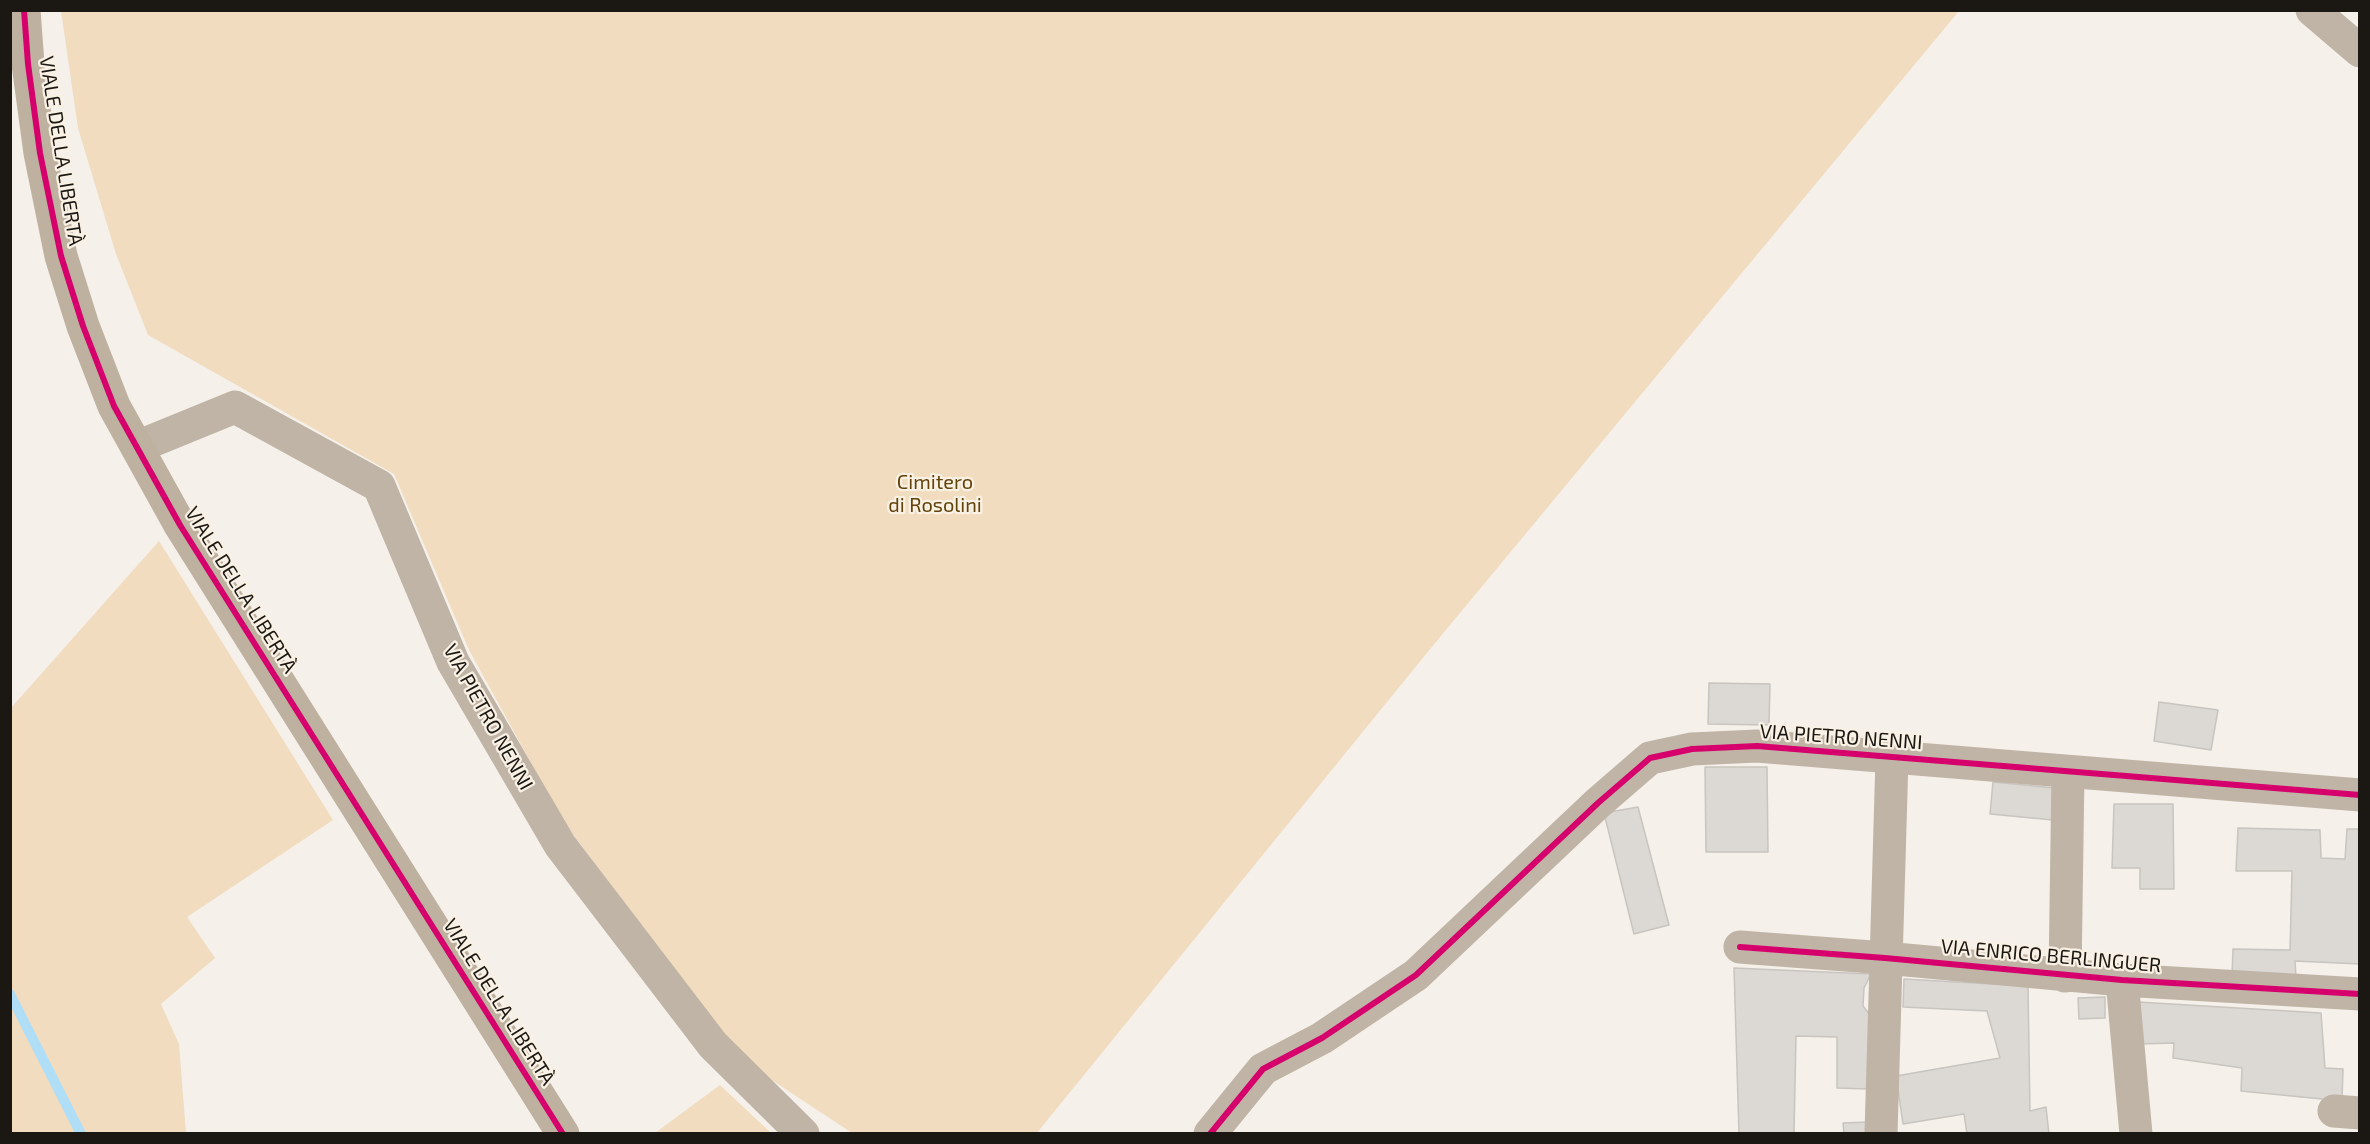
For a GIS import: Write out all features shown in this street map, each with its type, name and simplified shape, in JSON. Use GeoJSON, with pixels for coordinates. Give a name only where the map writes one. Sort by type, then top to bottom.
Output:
{"type":"FeatureCollection","features":[{"type":"Feature","properties":{"kind":"street","name":"VIALE DELLA LIBERTÀ"},"geometry":{"type":"LineString","coordinates":[[24,10],[28,64],[40,153],[61,256],[82,326],[114,406],[187,535],[563,1134]]}},
{"type":"Feature","properties":{"kind":"street"},"geometry":{"type":"LineString","coordinates":[[2312,10],[2360,51]]}},
{"type":"Feature","properties":{"kind":"street","name":"VIA PIETRO NENNI"},"geometry":{"type":"LineString","coordinates":[[137,447],[236,407],[379,486],[453,662],[561,845],[713,1045],[803,1134]]}},
{"type":"Feature","properties":{"kind":"street","name":"VIA PIETRO NENNI"},"geometry":{"type":"LineString","coordinates":[[1210,1134],[1263,1069],[1322,1038],[1416,975],[1598,803],[1650,758],[1692,749],[1757,746],[2360,795]]}},
{"type":"Feature","properties":{"kind":"street"},"geometry":{"type":"LineString","coordinates":[[1881,1134],[1892,758]]}},
{"type":"Feature","properties":{"kind":"street"},"geometry":{"type":"LineString","coordinates":[[2065,976],[2068,772]]}},
{"type":"Feature","properties":{"kind":"street","name":"VIA ENRICO BERLINGUER"},"geometry":{"type":"LineString","coordinates":[[1740,947],[1885,957],[2065,976],[2360,994]]}},
{"type":"Feature","properties":{"kind":"street"},"geometry":{"type":"LineString","coordinates":[[2122,980],[2136,1134]]}},
{"type":"Feature","properties":{"kind":"green space","name":"Cimitero di Rosolini"},"geometry":{"type":"Polygon","coordinates":[[[61,11],[1959,11],[1426,654],[1036,1134],[852,1133],[755,1069],[724,1036],[563,821],[469,650],[394,474],[148,335],[116,254],[78,128],[61,11]]]}},
{"type":"Feature","properties":{"kind":"green space"},"geometry":{"type":"Polygon","coordinates":[[[159,541],[333,820],[187,917],[215,958],[161,1004],[179,1044],[186,1133],[11,1133],[11,708],[159,541]]]}},
{"type":"Feature","properties":{"kind":"green space"},"geometry":{"type":"Polygon","coordinates":[[[720,1085],[771,1133],[655,1133],[720,1085]]]}},
{"type":"Feature","properties":{"kind":"building"},"geometry":{"type":"Polygon","coordinates":[[[1709,683],[1770,684],[1769,725],[1708,724],[1709,683]]]}},
{"type":"Feature","properties":{"kind":"building"},"geometry":{"type":"Polygon","coordinates":[[[2159,702],[2218,710],[2211,750],[2154,741],[2159,702]]]}},
{"type":"Feature","properties":{"kind":"building"},"geometry":{"type":"Polygon","coordinates":[[[1705,767],[1767,767],[1768,852],[1706,852],[1705,767]]]}},
{"type":"Feature","properties":{"kind":"building"},"geometry":{"type":"Polygon","coordinates":[[[1993,782],[2055,788],[2053,820],[1990,814],[1993,782]]]}},
{"type":"Feature","properties":{"kind":"building"},"geometry":{"type":"Polygon","coordinates":[[[2114,804],[2173,804],[2174,889],[2140,889],[2140,868],[2112,868],[2114,804]]]}},
{"type":"Feature","properties":{"kind":"building"},"geometry":{"type":"Polygon","coordinates":[[[1638,807],[1669,925],[1634,934],[1604,813],[1638,807]]]}},
{"type":"Feature","properties":{"kind":"building"},"geometry":{"type":"Polygon","coordinates":[[[2238,828],[2320,830],[2321,858],[2345,859],[2347,829],[2360,829],[2360,964],[2295,961],[2296,977],[2232,976],[2233,949],[2290,950],[2292,871],[2236,871],[2238,828]]]}},
{"type":"Feature","properties":{"kind":"building"},"geometry":{"type":"Polygon","coordinates":[[[1734,968],[1871,974],[1864,988],[1863,1006],[1870,1015],[1868,1089],[1837,1088],[1837,1037],[1796,1036],[1794,1133],[1739,1134],[1734,968]]]}},
{"type":"Feature","properties":{"kind":"building"},"geometry":{"type":"Polygon","coordinates":[[[1904,979],[2028,986],[2030,1111],[2046,1107],[2049,1134],[1967,1134],[1964,1114],[1903,1124],[1896,1076],[2000,1058],[1987,1011],[1903,1007],[1904,979]]]}},
{"type":"Feature","properties":{"kind":"building"},"geometry":{"type":"Polygon","coordinates":[[[2105,997],[2105,1018],[2079,1019],[2078,998],[2105,997]]]}},
{"type":"Feature","properties":{"kind":"building"},"geometry":{"type":"Polygon","coordinates":[[[2138,1002],[2321,1013],[2325,1068],[2343,1069],[2342,1101],[2241,1091],[2242,1068],[2173,1058],[2174,1043],[2138,1044],[2138,1002]]]}},
{"type":"Feature","properties":{"kind":"building"},"geometry":{"type":"Polygon","coordinates":[[[1868,1122],[1868,1134],[1844,1134],[1843,1123],[1868,1122]]]}},
{"type":"Feature","properties":{"kind":"waterway"},"geometry":{"type":"LineString","coordinates":[[10,994],[81,1134]]}},
{"type":"Feature","properties":{"kind":"cycle path"},"geometry":{"type":"LineString","coordinates":[[24,10],[28,64],[40,153],[61,256],[83,326],[114,406],[180,525],[563,1134]]}},
{"type":"Feature","properties":{"kind":"cycle path"},"geometry":{"type":"LineString","coordinates":[[1210,1134],[1263,1069],[1322,1038],[1416,975],[1598,803],[1650,758],[1692,749],[1757,746],[2360,795]]}},
{"type":"Feature","properties":{"kind":"cycle path"},"geometry":{"type":"LineString","coordinates":[[1740,947],[2122,980],[2360,994]]}}]}
